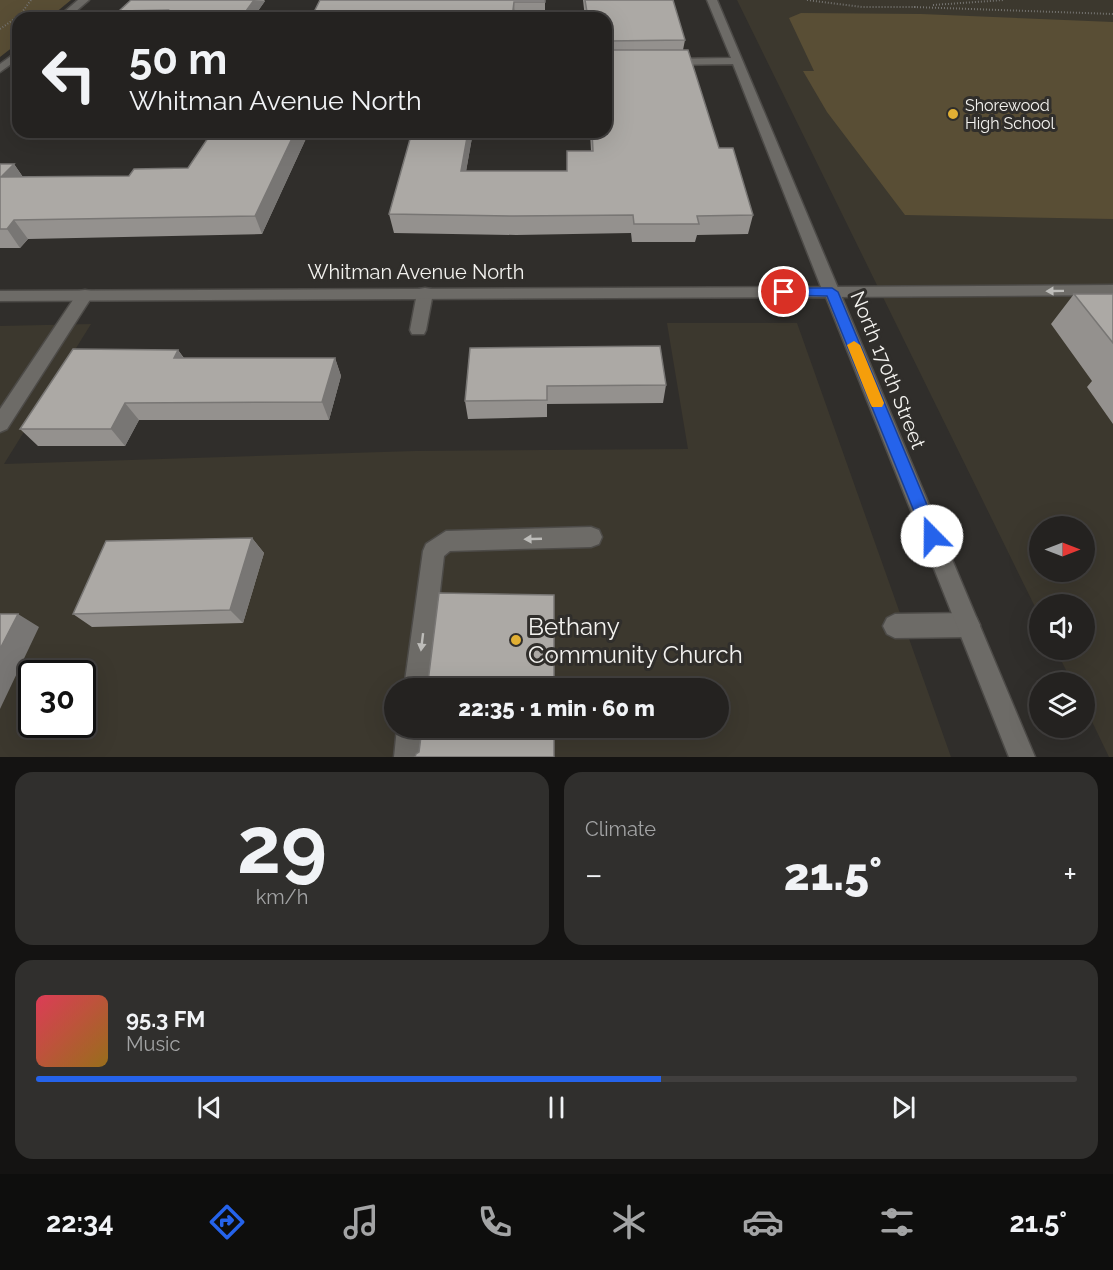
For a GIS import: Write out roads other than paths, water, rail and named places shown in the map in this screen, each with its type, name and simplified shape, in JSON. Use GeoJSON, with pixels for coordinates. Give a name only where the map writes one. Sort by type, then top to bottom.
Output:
{"type":"FeatureCollection","features":[{"type":"Feature","properties":{"kind":"street"},"geometry":{"type":"LineString","coordinates":[[69,12],[84,0]]}},
{"type":"Feature","properties":{"kind":"street","name":"North 170th Street"},"geometry":{"type":"LineString","coordinates":[[712,0],[1022,757]]}},
{"type":"Feature","properties":{"kind":"street"},"geometry":{"type":"LineString","coordinates":[[654,62],[737,61]]}},
{"type":"Feature","properties":{"kind":"street","name":"Whitman Avenue North"},"geometry":{"type":"LineString","coordinates":[[0,296],[947,293],[1113,290]]}},
{"type":"Feature","properties":{"kind":"street"},"geometry":{"type":"LineString","coordinates":[[418,330],[425,293]]}},
{"type":"Feature","properties":{"kind":"street"},"geometry":{"type":"LineString","coordinates":[[0,424],[85,295]]}},
{"type":"Feature","properties":{"kind":"street"},"geometry":{"type":"LineString","coordinates":[[417,678],[434,551],[446,541],[591,537]]}},
{"type":"Feature","properties":{"kind":"street"},"geometry":{"type":"LineString","coordinates":[[895,626],[968,625]]}},
{"type":"Feature","properties":{"kind":"street"},"geometry":{"type":"LineString","coordinates":[[406,757],[409,738]]}},
{"type":"Feature","properties":{"kind":"place","name":"Shorewood High School"},"geometry":{"type":"Point","coordinates":[953,114]}},
{"type":"Feature","properties":{"kind":"place","name":"Bethany Community Church"},"geometry":{"type":"Point","coordinates":[516,640]}}]}
